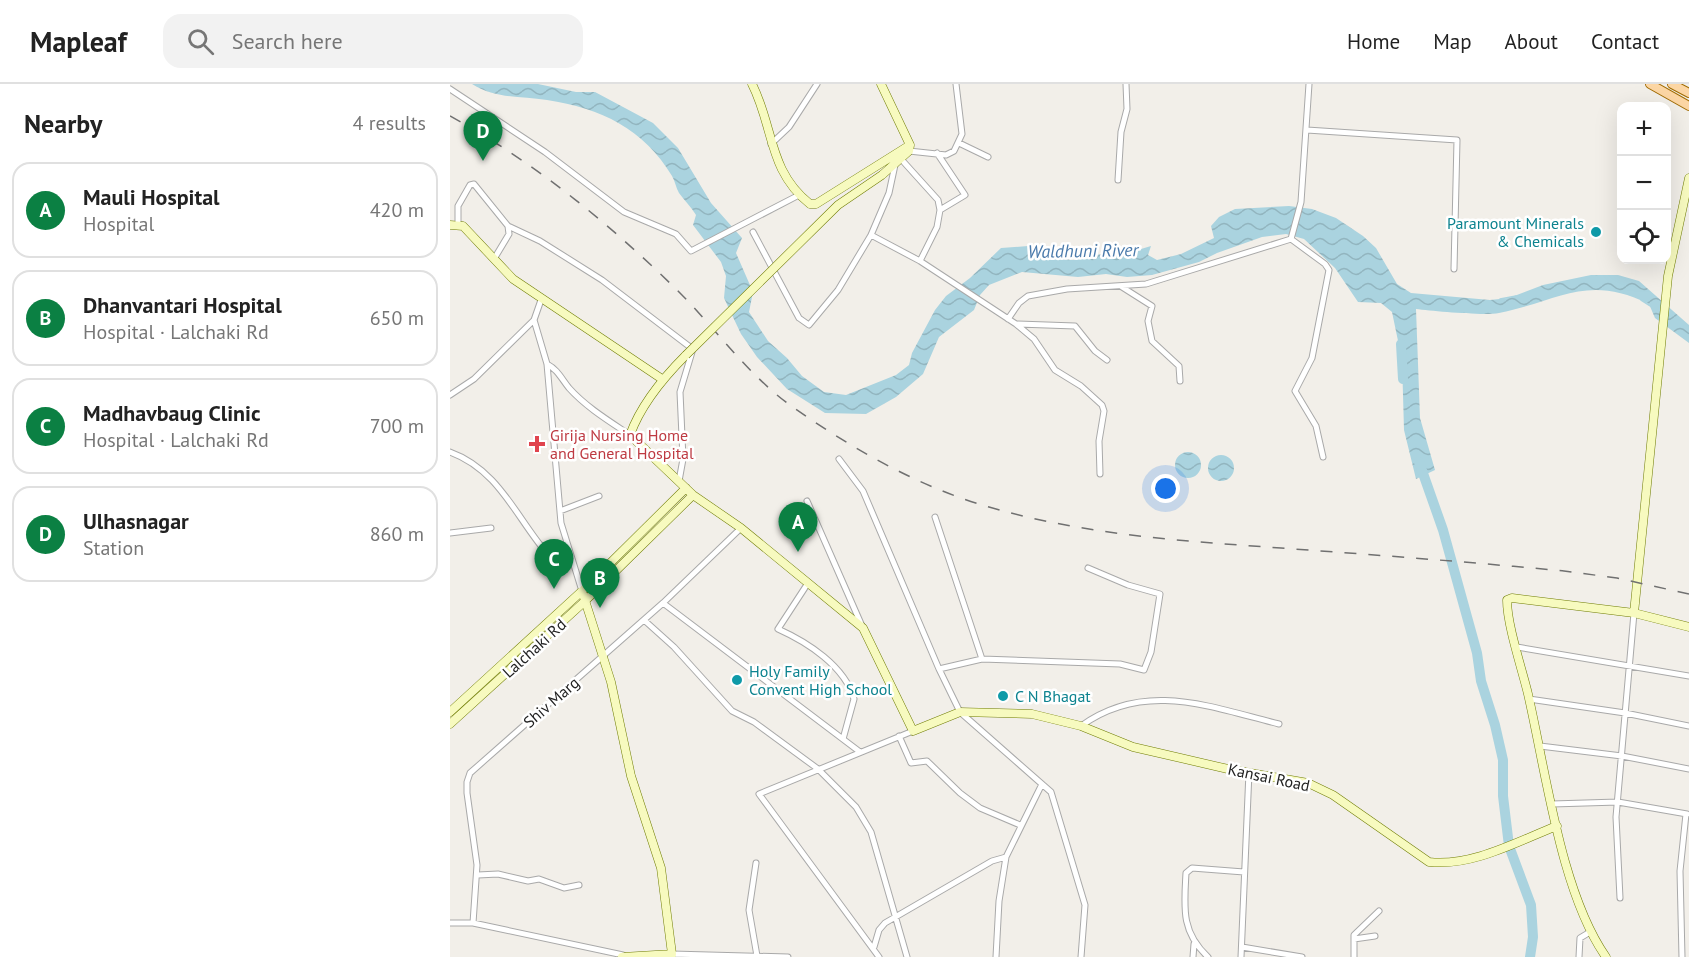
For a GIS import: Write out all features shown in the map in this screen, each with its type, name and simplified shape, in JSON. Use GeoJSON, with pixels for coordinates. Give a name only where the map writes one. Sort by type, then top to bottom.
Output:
{"type":"FeatureCollection","features":[{"type":"Feature","properties":{"kind":"main road"},"geometry":{"type":"LineString","coordinates":[[1650,84],[1689,106]]}},
{"type":"Feature","properties":{"kind":"main road"},"geometry":{"type":"LineString","coordinates":[[1672,84],[1689,93]]}},
{"type":"Feature","properties":{"kind":"street"},"geometry":{"type":"LineString","coordinates":[[752,84],[777,160],[799,195],[810,204],[816,204],[910,148],[946,155],[954,151],[962,134],[961,110],[956,84]]}},
{"type":"Feature","properties":{"kind":"street"},"geometry":{"type":"LineString","coordinates":[[771,144],[789,127],[817,84]]}},
{"type":"Feature","properties":{"kind":"street"},"geometry":{"type":"LineString","coordinates":[[881,84],[910,148]]}},
{"type":"Feature","properties":{"kind":"street"},"geometry":{"type":"LineString","coordinates":[[1118,180],[1121,132],[1127,109],[1126,84]]}},
{"type":"Feature","properties":{"kind":"street"},"geometry":{"type":"LineString","coordinates":[[1292,238],[1301,202],[1310,84]]}},
{"type":"Feature","properties":{"kind":"street"},"geometry":{"type":"LineString","coordinates":[[450,89],[545,152],[624,212],[676,234],[691,251],[799,195]]}},
{"type":"Feature","properties":{"kind":"street"},"geometry":{"type":"LineString","coordinates":[[1306,130],[1457,140],[1454,269]]}},
{"type":"Feature","properties":{"kind":"street"},"geometry":{"type":"LineString","coordinates":[[959,143],[988,157]]}},
{"type":"Feature","properties":{"kind":"street"},"geometry":{"type":"LineString","coordinates":[[630,435],[634,423],[662,379],[838,204],[882,175],[910,148]]}},
{"type":"Feature","properties":{"kind":"street"},"geometry":{"type":"LineString","coordinates":[[937,153],[965,192],[964,196],[940,210]]}},
{"type":"Feature","properties":{"kind":"street"},"geometry":{"type":"LineString","coordinates":[[898,162],[938,200],[940,210],[938,227],[920,261]]}},
{"type":"Feature","properties":{"kind":"street"},"geometry":{"type":"LineString","coordinates":[[753,232],[799,318],[809,325],[838,290],[872,235],[889,193],[898,162]]}},
{"type":"Feature","properties":{"kind":"street"},"geometry":{"type":"LineString","coordinates":[[1620,898],[1616,817],[1629,664],[1668,276],[1689,178]]}},
{"type":"Feature","properties":{"kind":"street"},"geometry":{"type":"LineString","coordinates":[[662,379],[541,300],[513,279],[463,226],[453,225],[458,206],[472,184],[508,226],[540,241],[602,280],[690,347],[692,352],[680,392],[683,459],[679,481]]}},
{"type":"Feature","properties":{"kind":"street"},"geometry":{"type":"LineString","coordinates":[[494,259],[509,234],[508,226]]}},
{"type":"Feature","properties":{"kind":"street"},"geometry":{"type":"LineString","coordinates":[[872,235],[951,280],[1016,324],[1034,339],[1055,370],[1081,386],[1104,407],[1099,441],[1100,474]]}},
{"type":"Feature","properties":{"kind":"street"},"geometry":{"type":"LineString","coordinates":[[1008,319],[1019,303],[1028,296],[1066,290],[1146,284],[1292,238]]}},
{"type":"Feature","properties":{"kind":"street"},"geometry":{"type":"LineString","coordinates":[[1292,238],[1325,264],[1329,270],[1312,358],[1295,391],[1316,426],[1323,457]]}},
{"type":"Feature","properties":{"kind":"street"},"geometry":{"type":"LineString","coordinates":[[1120,286],[1152,306],[1148,321],[1150,336],[1179,366],[1180,381]]}},
{"type":"Feature","properties":{"kind":"street"},"geometry":{"type":"LineString","coordinates":[[450,394],[474,379],[534,320],[541,300]]}},
{"type":"Feature","properties":{"kind":"street"},"geometry":{"type":"LineString","coordinates":[[534,320],[547,364],[560,511],[584,602],[611,682],[631,776],[661,868],[672,956]]}},
{"type":"Feature","properties":{"kind":"street"},"geometry":{"type":"LineString","coordinates":[[1016,324],[1075,326],[1095,351],[1107,360]]}},
{"type":"Feature","properties":{"kind":"street"},"geometry":{"type":"LineString","coordinates":[[547,364],[559,372],[569,387],[591,408],[630,435],[693,495],[741,528],[863,628]]}},
{"type":"Feature","properties":{"kind":"street"},"geometry":{"type":"LineString","coordinates":[[450,452],[475,464],[501,488],[550,557],[571,557]]}},
{"type":"Feature","properties":{"kind":"street"},"geometry":{"type":"LineString","coordinates":[[839,459],[854,476],[868,501],[939,669],[960,712],[1051,792],[1085,905],[1081,957]]}},
{"type":"Feature","properties":{"kind":"street","name":"Lalchaki Rd"},"geometry":{"type":"LineString","coordinates":[[450,712],[582,591],[686,488]]}},
{"type":"Feature","properties":{"kind":"street","name":"Lalchaki Rd"},"geometry":{"type":"LineString","coordinates":[[450,724],[584,602],[693,495]]}},
{"type":"Feature","properties":{"kind":"street"},"geometry":{"type":"LineString","coordinates":[[560,511],[599,496]]}},
{"type":"Feature","properties":{"kind":"street"},"geometry":{"type":"LineString","coordinates":[[807,501],[863,628],[913,731]]}},
{"type":"Feature","properties":{"kind":"street"},"geometry":{"type":"LineString","coordinates":[[935,518],[982,659]]}},
{"type":"Feature","properties":{"kind":"street"},"geometry":{"type":"LineString","coordinates":[[450,533],[491,528]]}},
{"type":"Feature","properties":{"kind":"street","name":"Shiv Marg"},"geometry":{"type":"LineString","coordinates":[[472,922],[477,875],[467,793],[468,777],[550,701],[645,620],[741,528]]}},
{"type":"Feature","properties":{"kind":"street"},"geometry":{"type":"LineString","coordinates":[[939,669],[982,659],[1120,664],[1144,670],[1151,652],[1160,594],[1128,585],[1088,568]]}},
{"type":"Feature","properties":{"kind":"street"},"geometry":{"type":"LineString","coordinates":[[808,583],[778,629],[794,635],[842,674],[852,692],[854,706],[843,739]]}},
{"type":"Feature","properties":{"kind":"street"},"geometry":{"type":"LineString","coordinates":[[1606,957],[1590,932],[1578,900],[1557,826],[1507,604],[1509,598],[1634,613],[1689,627]]}},
{"type":"Feature","properties":{"kind":"street"},"geometry":{"type":"LineString","coordinates":[[663,603],[860,752]]}},
{"type":"Feature","properties":{"kind":"street"},"geometry":{"type":"LineString","coordinates":[[645,620],[674,647],[732,711],[754,722],[818,769],[856,807],[871,831],[907,957]]}},
{"type":"Feature","properties":{"kind":"street"},"geometry":{"type":"LineString","coordinates":[[1517,647],[1629,664],[1689,676]]}},
{"type":"Feature","properties":{"kind":"street"},"geometry":{"type":"LineString","coordinates":[[1081,726],[1093,717],[1133,703],[1176,699],[1279,724]]}},
{"type":"Feature","properties":{"kind":"street"},"geometry":{"type":"LineString","coordinates":[[1529,699],[1625,712],[1689,726]]}},
{"type":"Feature","properties":{"kind":"street"},"geometry":{"type":"LineString","coordinates":[[879,957],[874,947],[759,794],[960,712]]}},
{"type":"Feature","properties":{"kind":"street","name":"Kansai Road"},"geometry":{"type":"LineString","coordinates":[[960,712],[1032,714],[1081,726],[1134,747],[1308,783],[1333,795],[1429,862],[1446,864],[1499,849],[1557,826]]}},
{"type":"Feature","properties":{"kind":"street"},"geometry":{"type":"LineString","coordinates":[[899,736],[911,762],[927,760],[960,793],[980,808],[1020,825]]}},
{"type":"Feature","properties":{"kind":"street"},"geometry":{"type":"LineString","coordinates":[[1540,746],[1622,756],[1689,769]]}},
{"type":"Feature","properties":{"kind":"street"},"geometry":{"type":"LineString","coordinates":[[1241,957],[1249,772]]}},
{"type":"Feature","properties":{"kind":"street"},"geometry":{"type":"LineString","coordinates":[[996,957],[999,901],[1006,857],[1042,784]]}},
{"type":"Feature","properties":{"kind":"street"},"geometry":{"type":"LineString","coordinates":[[1552,804],[1618,802],[1688,815],[1680,872],[1682,956],[1689,954]]}},
{"type":"Feature","properties":{"kind":"street"},"geometry":{"type":"LineString","coordinates":[[874,947],[879,930],[894,918],[992,861],[1006,857]]}},
{"type":"Feature","properties":{"kind":"street"},"geometry":{"type":"LineString","coordinates":[[756,862],[749,910],[757,956]]}},
{"type":"Feature","properties":{"kind":"street"},"geometry":{"type":"LineString","coordinates":[[1208,957],[1194,944],[1188,933],[1186,873],[1192,868],[1244,872]]}},
{"type":"Feature","properties":{"kind":"street"},"geometry":{"type":"LineString","coordinates":[[477,875],[504,875],[528,881],[539,879],[564,888],[579,885]]}},
{"type":"Feature","properties":{"kind":"street"},"geometry":{"type":"LineString","coordinates":[[1354,957],[1354,939],[1357,931],[1379,911]]}},
{"type":"Feature","properties":{"kind":"street"},"geometry":{"type":"LineString","coordinates":[[450,923],[472,922],[623,956],[788,957]]}},
{"type":"Feature","properties":{"kind":"street"},"geometry":{"type":"LineString","coordinates":[[1579,957],[1580,938],[1590,932]]}},
{"type":"Feature","properties":{"kind":"street"},"geometry":{"type":"LineString","coordinates":[[1354,939],[1375,936]]}},
{"type":"Feature","properties":{"kind":"street"},"geometry":{"type":"LineString","coordinates":[[1192,957],[1194,944]]}},
{"type":"Feature","properties":{"kind":"street"},"geometry":{"type":"LineString","coordinates":[[1242,946],[1302,957]]}},
{"type":"Feature","properties":{"kind":"water"},"geometry":{"type":"Polygon","coordinates":[[[472,84],[538,84],[576,92],[595,92],[653,123],[678,148],[711,203],[742,238],[736,253],[753,292],[749,312],[768,341],[802,376],[824,392],[846,395],[896,375],[909,365],[912,353],[935,310],[946,296],[970,278],[1001,248],[1028,246],[1060,259],[1074,260],[1110,252],[1131,252],[1151,246],[1148,255],[1157,260],[1181,254],[1214,238],[1211,226],[1219,217],[1235,209],[1289,206],[1312,209],[1336,218],[1376,248],[1397,284],[1411,293],[1490,300],[1509,298],[1543,285],[1591,275],[1618,275],[1639,281],[1689,325],[1689,343],[1655,318],[1649,304],[1627,295],[1608,291],[1573,292],[1492,314],[1416,309],[1420,418],[1435,470],[1416,479],[1404,430],[1402,360],[1392,312],[1381,303],[1358,302],[1335,268],[1304,239],[1286,234],[1262,237],[1199,262],[1152,275],[1127,277],[1106,274],[1078,277],[1022,272],[989,285],[980,295],[974,310],[939,337],[923,374],[896,397],[866,414],[825,413],[787,389],[757,357],[741,334],[724,298],[726,276],[721,262],[693,225],[696,215],[679,193],[672,176],[648,145],[619,123],[603,115],[547,100],[499,95],[472,84]]]}},
{"type":"Feature","properties":{"kind":"water"},"geometry":{"type":"Polygon","coordinates":[[[1188,452],[1197,456],[1201,465],[1197,474],[1188,478],[1179,474],[1175,465],[1179,456],[1188,452]]]}},
{"type":"Feature","properties":{"kind":"water"},"geometry":{"type":"Polygon","coordinates":[[[1221,455],[1230,459],[1234,468],[1230,477],[1221,481],[1212,477],[1208,468],[1212,459],[1221,455]]]}},
{"type":"Feature","properties":{"kind":"waterway"},"geometry":{"type":"LineString","coordinates":[[1500,299],[1516,296]]}},
{"type":"Feature","properties":{"kind":"waterway"},"geometry":{"type":"LineString","coordinates":[[1641,300],[1652,307]]}},
{"type":"Feature","properties":{"kind":"waterway"},"geometry":{"type":"LineString","coordinates":[[1401,344],[1403,379]]}},
{"type":"Feature","properties":{"kind":"waterway"},"geometry":{"type":"LineString","coordinates":[[1419,462],[1443,530],[1477,653],[1481,681],[1503,760],[1503,796],[1509,846],[1531,905],[1533,937],[1530,957]]}},
{"type":"Feature","properties":{"kind":"railway"},"geometry":{"type":"LineString","coordinates":[[450,116],[540,173],[622,239],[689,302],[746,366],[777,395],[863,452],[937,489],[1025,517],[1098,530],[1208,543],[1564,571],[1617,578],[1689,594]]}},
{"type":"Feature","properties":{"kind":"place","name":"Ulhasnagar"},"geometry":{"type":"Point","coordinates":[483,161]}},
{"type":"Feature","properties":{"kind":"place","name":"Paramount Minerals & Chemicals"},"geometry":{"type":"Point","coordinates":[1596,232]}},
{"type":"Feature","properties":{"kind":"place","name":"Girija Nursing Home and General Hospital"},"geometry":{"type":"Point","coordinates":[537,444]}},
{"type":"Feature","properties":{"kind":"place","name":"Mauli Hospital"},"geometry":{"type":"Point","coordinates":[798,552]}},
{"type":"Feature","properties":{"kind":"place","name":"Madhavbaug Clinic"},"geometry":{"type":"Point","coordinates":[554,589]}},
{"type":"Feature","properties":{"kind":"place","name":"Dhanvantari Hospital"},"geometry":{"type":"Point","coordinates":[600,608]}},
{"type":"Feature","properties":{"kind":"place","name":"Holy Family Convent High School"},"geometry":{"type":"Point","coordinates":[737,680]}},
{"type":"Feature","properties":{"kind":"place","name":"C N Bhagat"},"geometry":{"type":"Point","coordinates":[1003,696]}},
{"type":"Feature","properties":{"kind":"water label","name":"Waldhuni River"},"geometry":{"type":"Point","coordinates":[1083,251]}}]}
